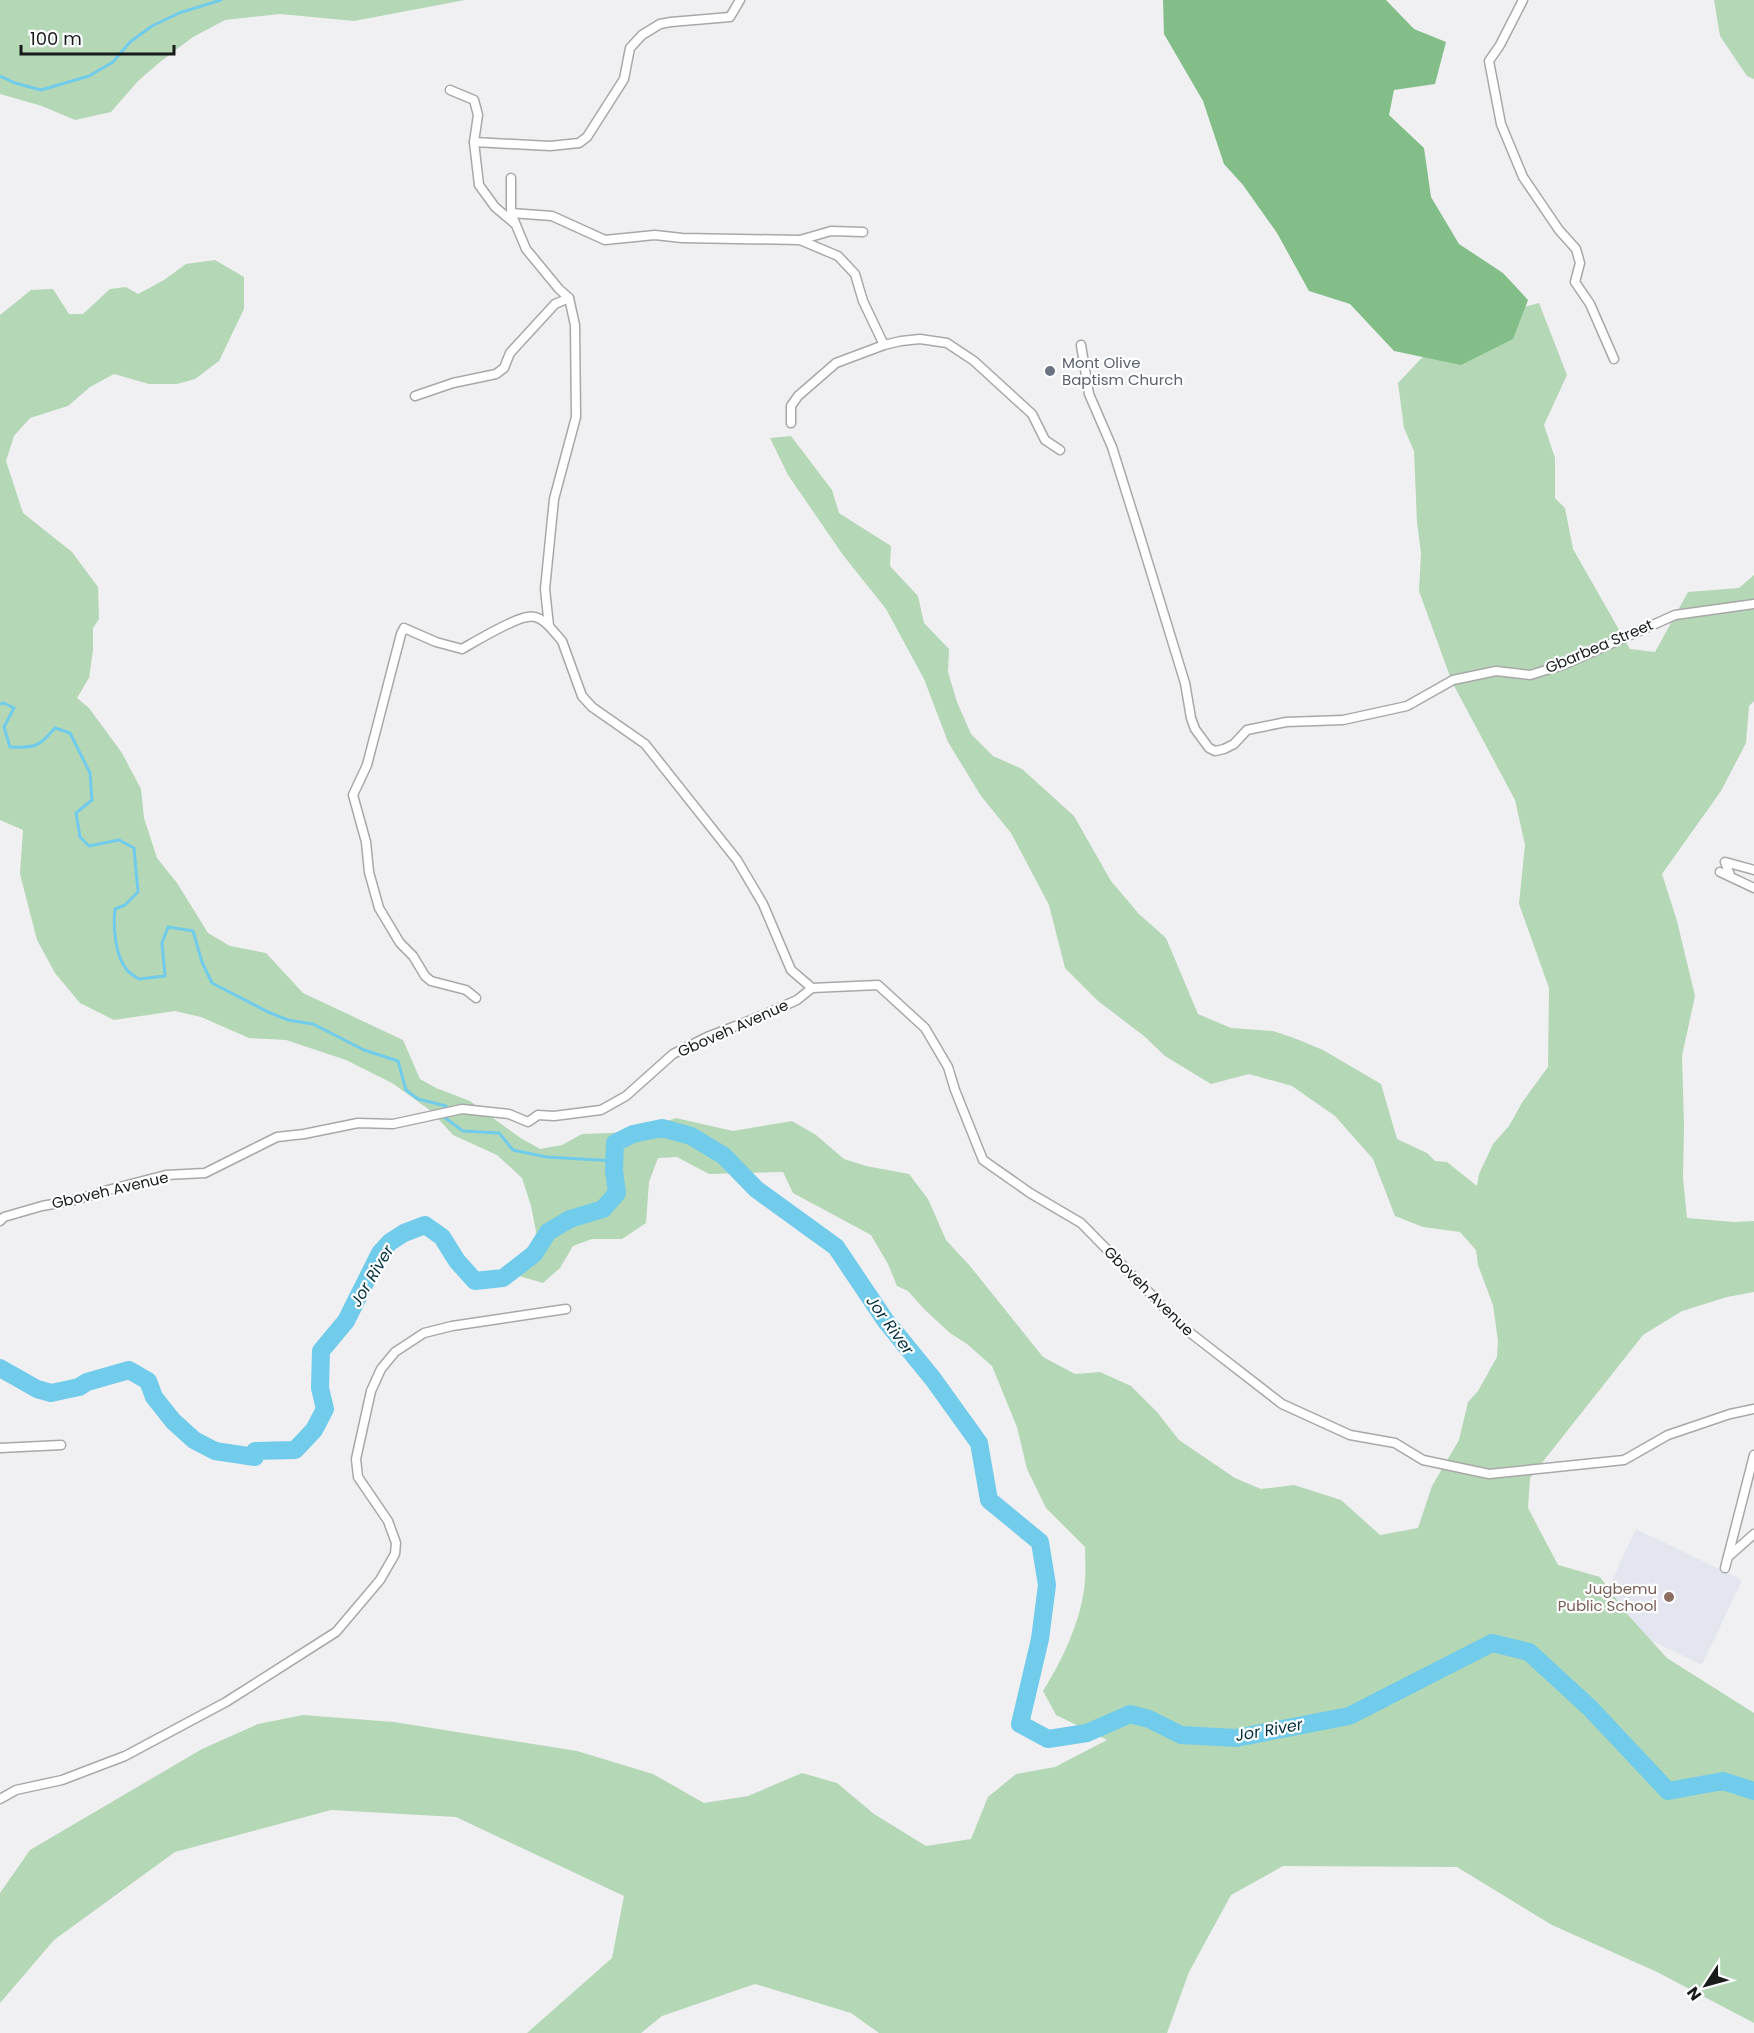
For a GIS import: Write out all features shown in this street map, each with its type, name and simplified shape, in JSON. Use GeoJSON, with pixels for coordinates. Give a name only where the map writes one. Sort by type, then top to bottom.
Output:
{"type":"FeatureCollection","features":[{"type":"Feature","properties":{"kind":"street"},"geometry":{"type":"LineString","coordinates":[[474,142],[550,146],[579,143],[587,137],[624,79],[630,48],[642,35],[660,24],[730,17],[740,0]]}},
{"type":"Feature","properties":{"kind":"street"},"geometry":{"type":"LineString","coordinates":[[1523,0],[1500,45],[1489,61],[1501,124],[1523,177],[1559,230],[1575,249],[1580,263],[1575,282],[1590,304],[1614,359]]}},
{"type":"Feature","properties":{"kind":"street"},"geometry":{"type":"LineString","coordinates":[[450,90],[474,100],[478,115],[474,142],[479,185],[495,207],[518,226]]}},
{"type":"Feature","properties":{"kind":"street"},"geometry":{"type":"LineString","coordinates":[[511,178],[511,213],[526,249],[569,298],[575,325],[576,417],[554,499],[545,589],[549,626]]}},
{"type":"Feature","properties":{"kind":"street"},"geometry":{"type":"LineString","coordinates":[[511,213],[552,216],[605,240],[655,235],[682,238],[800,240],[831,231],[863,232]]}},
{"type":"Feature","properties":{"kind":"street"},"geometry":{"type":"LineString","coordinates":[[800,240],[838,256],[855,274],[863,301],[884,345]]}},
{"type":"Feature","properties":{"kind":"street"},"geometry":{"type":"LineString","coordinates":[[415,396],[453,383],[496,374],[504,368],[510,353],[555,304],[569,298]]}},
{"type":"Feature","properties":{"kind":"street"},"geometry":{"type":"LineString","coordinates":[[791,423],[791,406],[798,396],[836,363],[884,345],[920,339],[946,343],[974,362],[1032,414],[1045,440],[1060,450]]}},
{"type":"Feature","properties":{"kind":"street","name":"Gbarbea Street"},"geometry":{"type":"LineString","coordinates":[[1081,345],[1089,394],[1115,457],[1185,683],[1191,718],[1201,739],[1215,751],[1234,744],[1246,730],[1286,722],[1343,720],[1407,706],[1453,680],[1496,671],[1530,675],[1563,665],[1675,615],[1754,604]]}},
{"type":"Feature","properties":{"kind":"street"},"geometry":{"type":"LineString","coordinates":[[476,998],[466,990],[431,981],[425,976],[413,956],[400,943],[379,908],[369,872],[364,834],[353,795],[367,765],[404,628],[436,642],[462,649],[529,616],[540,618],[562,641],[582,696],[592,707],[645,744],[737,860],[762,904],[791,970],[812,988]]}},
{"type":"Feature","properties":{"kind":"street"},"geometry":{"type":"LineString","coordinates":[[1730,875],[1725,862],[1754,870]]}},
{"type":"Feature","properties":{"kind":"street"},"geometry":{"type":"LineString","coordinates":[[1720,872],[1754,888]]}},
{"type":"Feature","properties":{"kind":"street","name":"Gboveh Avenue"},"geometry":{"type":"LineString","coordinates":[[0,1221],[4,1217],[42,1206],[75,1200],[166,1174],[205,1173],[277,1137],[358,1124],[393,1124],[462,1109],[509,1114],[528,1122],[538,1115],[554,1116],[601,1110],[626,1096],[673,1054],[707,1037],[796,1000],[812,988],[878,985],[925,1028],[948,1067],[954,1090],[983,1160],[1030,1193],[1081,1223],[1184,1328],[1282,1404],[1350,1435],[1395,1443],[1423,1461],[1489,1474],[1624,1460],[1668,1435],[1730,1414],[1754,1409]]}},
{"type":"Feature","properties":{"kind":"street"},"geometry":{"type":"LineString","coordinates":[[0,1799],[16,1790],[62,1780],[125,1756],[226,1702],[336,1632],[381,1580],[395,1554],[396,1543],[388,1521],[358,1477],[356,1459],[371,1391],[381,1369],[395,1352],[424,1333],[452,1326],[566,1309]]}},
{"type":"Feature","properties":{"kind":"street"},"geometry":{"type":"LineString","coordinates":[[1,1447],[61,1445]]}},
{"type":"Feature","properties":{"kind":"street"},"geometry":{"type":"LineString","coordinates":[[1725,1568],[1754,1455]]}},
{"type":"Feature","properties":{"kind":"street"},"geometry":{"type":"LineString","coordinates":[[1728,1557],[1754,1534]]}},
{"type":"Feature","properties":{"kind":"shaded area","name":"Jugbemu Public School"},"geometry":{"type":"Polygon","coordinates":[[[1636,1529],[1742,1580],[1702,1665],[1596,1614],[1636,1529]]]}},
{"type":"Feature","properties":{"kind":"green space"},"geometry":{"type":"Polygon","coordinates":[[[0,0],[465,0],[354,21],[280,14],[225,20],[193,37],[160,62],[138,81],[111,112],[75,120],[42,106],[0,94],[0,0]]]}},
{"type":"Feature","properties":{"kind":"green space"},"geometry":{"type":"Polygon","coordinates":[[[1163,0],[1386,0],[1414,29],[1446,42],[1435,84],[1394,90],[1389,115],[1424,148],[1431,197],[1459,244],[1503,273],[1528,300],[1513,339],[1461,365],[1394,351],[1350,304],[1309,291],[1277,233],[1243,185],[1224,164],[1203,101],[1164,34],[1163,0]]]}},
{"type":"Feature","properties":{"kind":"green space"},"geometry":{"type":"Polygon","coordinates":[[[1714,0],[1754,0],[1754,79],[1747,76],[1720,36],[1714,0]]]}},
{"type":"Feature","properties":{"kind":"green space"},"geometry":{"type":"Polygon","coordinates":[[[215,260],[244,277],[244,309],[219,361],[195,379],[177,384],[149,384],[114,374],[90,387],[68,406],[30,418],[14,436],[6,461],[23,513],[72,552],[98,587],[99,619],[93,628],[89,678],[77,698],[89,708],[122,753],[141,789],[144,818],[157,858],[177,883],[208,933],[230,946],[266,953],[303,993],[403,1040],[420,1079],[470,1101],[519,1137],[540,1149],[562,1145],[582,1134],[635,1132],[676,1118],[733,1131],[792,1121],[816,1135],[844,1159],[866,1166],[909,1174],[928,1199],[946,1240],[970,1266],[1043,1357],[1075,1374],[1100,1372],[1131,1386],[1157,1412],[1179,1440],[1235,1478],[1261,1489],[1294,1485],[1341,1500],[1380,1535],[1418,1528],[1432,1486],[1459,1440],[1468,1402],[1478,1391],[1497,1357],[1498,1341],[1493,1305],[1478,1265],[1476,1250],[1460,1232],[1423,1227],[1395,1216],[1373,1159],[1335,1116],[1292,1086],[1249,1074],[1211,1084],[1165,1056],[1144,1036],[1098,1001],[1065,968],[1049,905],[1011,833],[981,796],[948,742],[924,679],[886,609],[843,555],[788,475],[770,438],[791,436],[832,490],[839,513],[891,546],[890,566],[918,596],[924,623],[949,649],[948,672],[957,702],[971,734],[993,756],[1022,769],[1074,816],[1111,881],[1139,914],[1166,938],[1198,1014],[1231,1028],[1273,1031],[1294,1038],[1323,1050],[1381,1084],[1397,1139],[1427,1153],[1435,1161],[1447,1162],[1477,1186],[1479,1174],[1493,1144],[1509,1126],[1523,1101],[1548,1067],[1549,988],[1519,904],[1525,845],[1515,800],[1452,682],[1419,591],[1421,553],[1417,522],[1414,451],[1404,428],[1398,383],[1451,327],[1539,303],[1567,375],[1544,425],[1555,458],[1555,498],[1565,508],[1573,549],[1630,649],[1655,652],[1688,592],[1739,588],[1754,575],[1754,701],[1749,706],[1746,743],[1721,791],[1662,874],[1677,921],[1695,996],[1682,1056],[1683,1178],[1687,1218],[1734,1222],[1754,1221],[1754,1292],[1727,1297],[1682,1311],[1643,1335],[1530,1478],[1528,1508],[1558,1565],[1600,1577],[1628,1615],[1667,1658],[1754,1713],[1754,2023],[1657,1972],[1552,1925],[1457,1867],[1283,1866],[1231,1895],[1189,1972],[1167,2033],[879,2033],[851,2013],[755,1984],[662,2016],[641,2033],[527,2033],[612,1958],[624,1896],[456,1817],[331,1810],[175,1852],[54,1940],[0,2003],[0,1893],[30,1850],[202,1749],[258,1724],[303,1715],[394,1722],[577,1751],[653,1774],[704,1803],[748,1796],[802,1773],[837,1783],[874,1814],[926,1846],[971,1839],[988,1797],[1016,1774],[1055,1767],[1107,1740],[1056,1715],[1043,1691],[1058,1666],[1076,1624],[1085,1581],[1085,1547],[1046,1508],[1027,1469],[1017,1427],[992,1366],[967,1344],[950,1333],[908,1291],[897,1286],[888,1264],[871,1235],[793,1193],[783,1172],[709,1174],[677,1157],[658,1158],[649,1182],[646,1223],[622,1239],[592,1239],[573,1246],[560,1268],[543,1283],[509,1273],[539,1246],[531,1206],[522,1178],[497,1155],[453,1135],[431,1111],[392,1083],[346,1060],[286,1040],[249,1038],[201,1017],[175,1011],[114,1020],[80,1003],[55,973],[37,940],[20,874],[23,830],[0,820],[0,315],[31,290],[53,289],[69,314],[83,314],[110,289],[126,287],[138,294],[164,280],[186,264],[215,260]]]}},
{"type":"Feature","properties":{"kind":"waterway"},"geometry":{"type":"LineString","coordinates":[[0,76],[41,90],[89,76],[113,62],[130,42],[152,26],[179,13],[221,0]]}},
{"type":"Feature","properties":{"kind":"waterway"},"geometry":{"type":"LineString","coordinates":[[0,704],[4,703],[14,708],[4,727],[10,747],[36,745],[55,728],[70,733],[90,773],[92,800],[76,813],[80,837],[89,846],[119,840],[134,848],[138,892],[125,905],[115,909],[114,916],[117,949],[123,964],[131,974],[139,979],[165,976],[162,943],[168,927],[193,931],[202,962],[212,983],[268,1012],[288,1020],[313,1024],[364,1050],[398,1061],[406,1090],[418,1099],[446,1106],[444,1117],[463,1131],[499,1133],[513,1150],[546,1157],[616,1161],[615,1143]]}},
{"type":"Feature","properties":{"kind":"waterway","name":"Jor River"},"geometry":{"type":"LineString","coordinates":[[0,1368],[37,1389],[51,1393],[79,1387],[87,1382],[129,1370],[148,1381],[154,1397],[173,1421],[194,1440],[215,1451],[255,1457],[255,1451],[295,1450],[314,1430],[325,1409],[320,1388],[321,1351],[346,1321],[380,1253],[390,1242],[404,1233],[425,1225],[442,1237],[457,1261],[475,1281],[503,1278],[534,1254],[548,1232],[570,1219],[603,1209],[617,1193],[614,1171],[615,1143],[633,1134],[662,1128],[691,1136],[724,1156],[756,1189],[836,1247],[885,1320],[933,1379],[979,1443],[989,1500],[1040,1542],[1047,1585],[1040,1639],[1020,1724],[1048,1739],[1087,1733],[1130,1714],[1149,1719],[1181,1735],[1236,1738],[1349,1716],[1492,1643],[1529,1652],[1590,1708],[1668,1791],[1723,1781],[1754,1791]]}},
{"type":"Feature","properties":{"kind":"place","name":"Mont Olive Baptism Church"},"geometry":{"type":"Point","coordinates":[1050,371]}},
{"type":"Feature","properties":{"kind":"place","name":"Jugbemu Public School"},"geometry":{"type":"Point","coordinates":[1669,1597]}}]}
